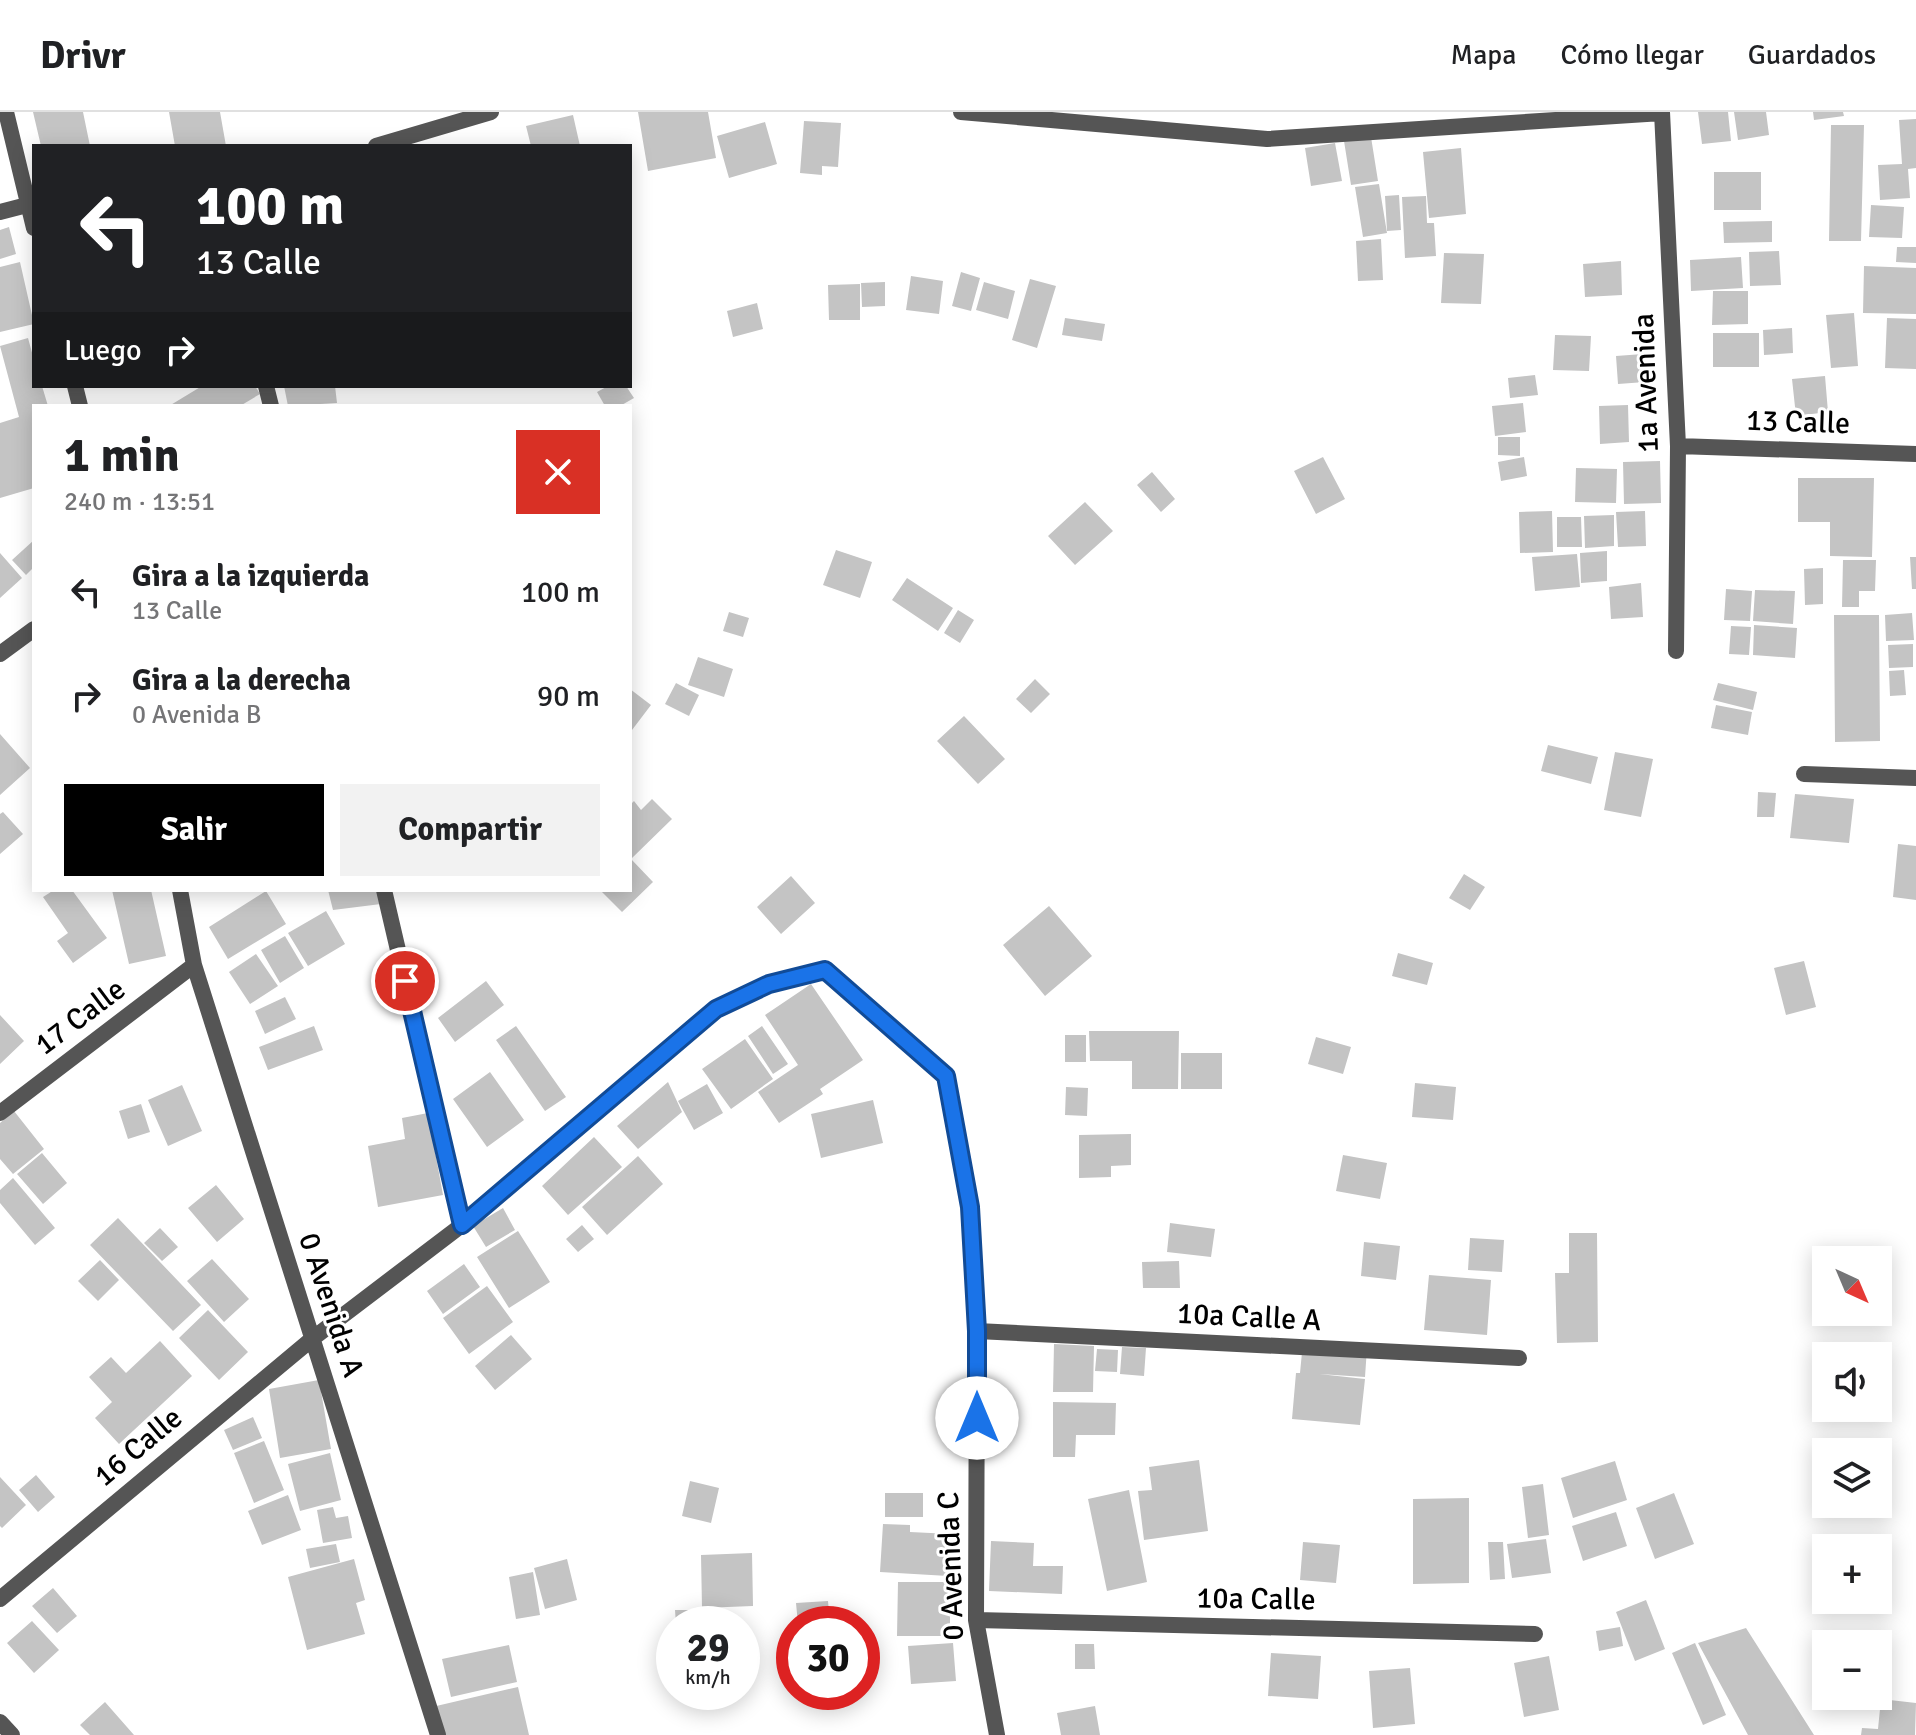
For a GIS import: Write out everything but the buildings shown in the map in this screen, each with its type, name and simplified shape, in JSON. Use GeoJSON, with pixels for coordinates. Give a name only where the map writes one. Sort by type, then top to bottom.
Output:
{"type":"FeatureCollection","features":[{"type":"Feature","properties":{"kind":"street"},"geometry":{"type":"LineString","coordinates":[[6,112],[32,221]]}},
{"type":"Feature","properties":{"kind":"street"},"geometry":{"type":"LineString","coordinates":[[383,144],[491,112]]}},
{"type":"Feature","properties":{"kind":"street"},"geometry":{"type":"LineString","coordinates":[[961,112],[1267,139],[1662,113]]}},
{"type":"Feature","properties":{"kind":"street","name":"1a Avenida"},"geometry":{"type":"LineString","coordinates":[[1662,113],[1678,446],[1676,651]]}},
{"type":"Feature","properties":{"kind":"street"},"geometry":{"type":"LineString","coordinates":[[0,212],[27,205]]}},
{"type":"Feature","properties":{"kind":"street","name":"13 Calle"},"geometry":{"type":"LineString","coordinates":[[1678,446],[1916,454]]}},
{"type":"Feature","properties":{"kind":"street"},"geometry":{"type":"LineString","coordinates":[[0,654],[32,630]]}},
{"type":"Feature","properties":{"kind":"street"},"geometry":{"type":"LineString","coordinates":[[1804,774],[1916,778]]}},
{"type":"Feature","properties":{"kind":"street","name":"0 Avenida A"},"geometry":{"type":"LineString","coordinates":[[180,892],[194,965],[438,1735]]}},
{"type":"Feature","properties":{"kind":"street"},"geometry":{"type":"LineString","coordinates":[[312,1339],[462,1225],[384,892]]}},
{"type":"Feature","properties":{"kind":"street","name":"17 Calle"},"geometry":{"type":"LineString","coordinates":[[0,1113],[194,965]]}},
{"type":"Feature","properties":{"kind":"street","name":"0 Avenida C"},"geometry":{"type":"LineString","coordinates":[[462,1225],[716,1009],[769,984],[825,970],[946,1076],[970,1207],[977,1331],[976,1620],[997,1735]]}},
{"type":"Feature","properties":{"kind":"street","name":"10a Calle A"},"geometry":{"type":"LineString","coordinates":[[977,1331],[1519,1358]]}},
{"type":"Feature","properties":{"kind":"street","name":"16 Calle"},"geometry":{"type":"LineString","coordinates":[[0,1599],[312,1339]]}},
{"type":"Feature","properties":{"kind":"street","name":"10a Calle"},"geometry":{"type":"LineString","coordinates":[[976,1620],[1535,1634]]}},
{"type":"Feature","properties":{"kind":"street"},"geometry":{"type":"LineString","coordinates":[[0,1722],[12,1735]]}},
{"type":"Feature","properties":{"kind":"route"},"geometry":{"type":"LineString","coordinates":[[405,981],[462,1225],[716,1009],[769,984],[825,970],[946,1076],[970,1207],[977,1331],[977,1418]]}}]}
